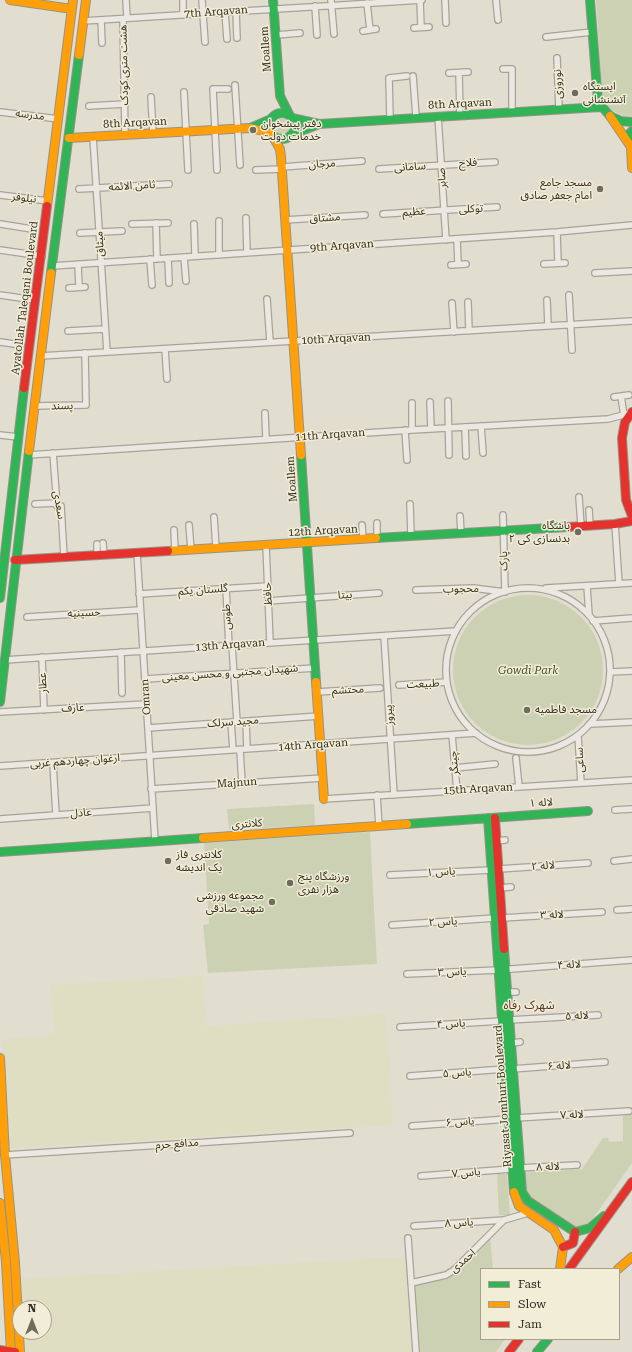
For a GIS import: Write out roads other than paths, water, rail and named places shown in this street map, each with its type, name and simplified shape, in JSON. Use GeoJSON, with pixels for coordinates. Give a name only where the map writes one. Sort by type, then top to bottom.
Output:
{"type":"FeatureCollection","features":[{"type":"Feature","properties":{"kind":"street"},"geometry":{"type":"LineString","coordinates":[[10,0],[72,9]]}},
{"type":"Feature","properties":{"kind":"street","name":"Ayatollah Taleqani Boulevard"},"geometry":{"type":"LineString","coordinates":[[0,598],[18,437],[42,256],[73,0]]}},
{"type":"Feature","properties":{"kind":"street"},"geometry":{"type":"LineString","coordinates":[[0,702],[4,660],[4,626],[15,560],[86,0]]}},
{"type":"Feature","properties":{"kind":"street","name":"هشت متری کودک"},"geometry":{"type":"LineString","coordinates":[[125,135],[126,0]]}},
{"type":"Feature","properties":{"kind":"street"},"geometry":{"type":"LineString","coordinates":[[183,0],[184,15]]}},
{"type":"Feature","properties":{"kind":"street"},"geometry":{"type":"LineString","coordinates":[[202,0],[205,42]]}},
{"type":"Feature","properties":{"kind":"street"},"geometry":{"type":"LineString","coordinates":[[421,0],[421,27]]}},
{"type":"Feature","properties":{"kind":"street","name":"7th Arqavan"},"geometry":{"type":"LineString","coordinates":[[83,22],[236,11],[274,4],[314,6],[348,2],[367,4],[382,1],[421,0]]}},
{"type":"Feature","properties":{"kind":"street"},"geometry":{"type":"LineString","coordinates":[[444,0],[446,23]]}},
{"type":"Feature","properties":{"kind":"street"},"geometry":{"type":"LineString","coordinates":[[496,0],[498,20]]}},
{"type":"Feature","properties":{"kind":"street"},"geometry":{"type":"LineString","coordinates":[[590,0],[596,90],[601,107],[610,116],[631,147]]}},
{"type":"Feature","properties":{"kind":"street"},"geometry":{"type":"LineString","coordinates":[[331,3],[334,34]]}},
{"type":"Feature","properties":{"kind":"street","name":"Moallem"},"geometry":{"type":"LineString","coordinates":[[274,4],[280,96]]}},
{"type":"Feature","properties":{"kind":"street"},"geometry":{"type":"LineString","coordinates":[[363,30],[373,29],[367,4]]}},
{"type":"Feature","properties":{"kind":"street"},"geometry":{"type":"LineString","coordinates":[[314,6],[317,35]]}},
{"type":"Feature","properties":{"kind":"street"},"geometry":{"type":"LineString","coordinates":[[236,11],[237,38]]}},
{"type":"Feature","properties":{"kind":"street"},"geometry":{"type":"LineString","coordinates":[[225,12],[227,39]]}},
{"type":"Feature","properties":{"kind":"street"},"geometry":{"type":"LineString","coordinates":[[101,20],[102,43]]}},
{"type":"Feature","properties":{"kind":"street"},"geometry":{"type":"LineString","coordinates":[[414,28],[430,27]]}},
{"type":"Feature","properties":{"kind":"street"},"geometry":{"type":"LineString","coordinates":[[546,37],[592,32]]}},
{"type":"Feature","properties":{"kind":"street"},"geometry":{"type":"LineString","coordinates":[[276,35],[300,33]]}},
{"type":"Feature","properties":{"kind":"street","name":"نوروزی"},"geometry":{"type":"LineString","coordinates":[[558,58],[560,109]]}},
{"type":"Feature","properties":{"kind":"street"},"geometry":{"type":"LineString","coordinates":[[503,69],[512,69],[512,112]]}},
{"type":"Feature","properties":{"kind":"street"},"geometry":{"type":"LineString","coordinates":[[449,73],[468,72]]}},
{"type":"Feature","properties":{"kind":"street"},"geometry":{"type":"LineString","coordinates":[[459,73],[460,115]]}},
{"type":"Feature","properties":{"kind":"street"},"geometry":{"type":"LineString","coordinates":[[390,119],[389,78],[410,76],[416,117]]}},
{"type":"Feature","properties":{"kind":"street"},"geometry":{"type":"LineString","coordinates":[[236,86],[240,165]]}},
{"type":"Feature","properties":{"kind":"street"},"geometry":{"type":"LineString","coordinates":[[217,170],[213,89],[228,89]]}},
{"type":"Feature","properties":{"kind":"street"},"geometry":{"type":"LineString","coordinates":[[184,92],[188,170]]}},
{"type":"Feature","properties":{"kind":"street"},"geometry":{"type":"LineString","coordinates":[[280,96],[295,125],[281,157]]}},
{"type":"Feature","properties":{"kind":"street"},"geometry":{"type":"LineString","coordinates":[[280,96],[279,106],[269,126],[280,149],[281,157]]}},
{"type":"Feature","properties":{"kind":"street"},"geometry":{"type":"LineString","coordinates":[[151,97],[153,133]]}},
{"type":"Feature","properties":{"kind":"street"},"geometry":{"type":"LineString","coordinates":[[89,106],[125,104]]}},
{"type":"Feature","properties":{"kind":"street","name":"8th Arqavan"},"geometry":{"type":"LineString","coordinates":[[320,124],[601,107]]}},
{"type":"Feature","properties":{"kind":"street","name":"مدرسه"},"geometry":{"type":"LineString","coordinates":[[0,112],[59,119]]}},
{"type":"Feature","properties":{"kind":"street"},"geometry":{"type":"LineString","coordinates":[[250,128],[282,113],[291,117],[320,124]]}},
{"type":"Feature","properties":{"kind":"street","name":"صابر"},"geometry":{"type":"LineString","coordinates":[[438,116],[446,240]]}},
{"type":"Feature","properties":{"kind":"street"},"geometry":{"type":"LineString","coordinates":[[610,116],[620,121],[632,122]]}},
{"type":"Feature","properties":{"kind":"street"},"geometry":{"type":"LineString","coordinates":[[250,128],[272,134],[279,139],[320,124]]}},
{"type":"Feature","properties":{"kind":"street","name":"8th Arqavan"},"geometry":{"type":"LineString","coordinates":[[69,138],[250,128]]}},
{"type":"Feature","properties":{"kind":"street"},"geometry":{"type":"LineString","coordinates":[[632,131],[629,134],[632,168]]}},
{"type":"Feature","properties":{"kind":"street","name":"میثاق"},"geometry":{"type":"LineString","coordinates":[[93,137],[107,352]]}},
{"type":"Feature","properties":{"kind":"street","name":"Moallem"},"geometry":{"type":"LineString","coordinates":[[281,157],[324,799]]}},
{"type":"Feature","properties":{"kind":"street","name":"مرجان"},"geometry":{"type":"LineString","coordinates":[[256,170],[362,161]]}},
{"type":"Feature","properties":{"kind":"street","name":"فلاح"},"geometry":{"type":"LineString","coordinates":[[441,165],[495,162]]}},
{"type":"Feature","properties":{"kind":"street","name":"سامانی"},"geometry":{"type":"LineString","coordinates":[[379,169],[441,165]]}},
{"type":"Feature","properties":{"kind":"street","name":"ثامن الائمه"},"geometry":{"type":"LineString","coordinates":[[79,189],[169,184]]}},
{"type":"Feature","properties":{"kind":"street","name":"نیلوفر"},"geometry":{"type":"LineString","coordinates":[[0,195],[48,201]]}},
{"type":"Feature","properties":{"kind":"street","name":"توکلی"},"geometry":{"type":"LineString","coordinates":[[444,210],[497,207]]}},
{"type":"Feature","properties":{"kind":"street","name":"عظیم"},"geometry":{"type":"LineString","coordinates":[[383,214],[444,210]]}},
{"type":"Feature","properties":{"kind":"street","name":"مشتاق"},"geometry":{"type":"LineString","coordinates":[[285,220],[365,215]]}},
{"type":"Feature","properties":{"kind":"street"},"geometry":{"type":"LineString","coordinates":[[246,218],[247,253]]}},
{"type":"Feature","properties":{"kind":"street"},"geometry":{"type":"LineString","coordinates":[[219,221],[219,254]]}},
{"type":"Feature","properties":{"kind":"street"},"geometry":{"type":"LineString","coordinates":[[132,224],[168,222]]}},
{"type":"Feature","properties":{"kind":"street"},"geometry":{"type":"LineString","coordinates":[[156,223],[157,259]]}},
{"type":"Feature","properties":{"kind":"street"},"geometry":{"type":"LineString","coordinates":[[0,224],[32,229]]}},
{"type":"Feature","properties":{"kind":"street"},"geometry":{"type":"LineString","coordinates":[[194,224],[195,256]]}},
{"type":"Feature","properties":{"kind":"street","name":"9th Arqavan"},"geometry":{"type":"LineString","coordinates":[[52,266],[446,240],[632,225]]}},
{"type":"Feature","properties":{"kind":"street"},"geometry":{"type":"LineString","coordinates":[[80,233],[122,231]]}},
{"type":"Feature","properties":{"kind":"street"},"geometry":{"type":"LineString","coordinates":[[557,232],[558,263]]}},
{"type":"Feature","properties":{"kind":"street"},"geometry":{"type":"LineString","coordinates":[[457,239],[454,264],[466,264]]}},
{"type":"Feature","properties":{"kind":"street"},"geometry":{"type":"LineString","coordinates":[[0,250],[42,256]]}},
{"type":"Feature","properties":{"kind":"street"},"geometry":{"type":"LineString","coordinates":[[184,257],[186,281]]}},
{"type":"Feature","properties":{"kind":"street"},"geometry":{"type":"LineString","coordinates":[[168,258],[169,282]]}},
{"type":"Feature","properties":{"kind":"street"},"geometry":{"type":"LineString","coordinates":[[150,259],[152,285]]}},
{"type":"Feature","properties":{"kind":"street"},"geometry":{"type":"LineString","coordinates":[[544,264],[565,263]]}},
{"type":"Feature","properties":{"kind":"street"},"geometry":{"type":"LineString","coordinates":[[69,288],[82,287],[78,264]]}},
{"type":"Feature","properties":{"kind":"street"},"geometry":{"type":"LineString","coordinates":[[595,273],[632,271]]}},
{"type":"Feature","properties":{"kind":"street"},"geometry":{"type":"LineString","coordinates":[[0,295],[35,300]]}},
{"type":"Feature","properties":{"kind":"street"},"geometry":{"type":"LineString","coordinates":[[569,295],[572,350]]}},
{"type":"Feature","properties":{"kind":"street"},"geometry":{"type":"LineString","coordinates":[[268,299],[270,342]]}},
{"type":"Feature","properties":{"kind":"street"},"geometry":{"type":"LineString","coordinates":[[547,300],[548,326]]}},
{"type":"Feature","properties":{"kind":"street"},"geometry":{"type":"LineString","coordinates":[[468,302],[469,331]]}},
{"type":"Feature","properties":{"kind":"street"},"geometry":{"type":"LineString","coordinates":[[452,303],[454,332]]}},
{"type":"Feature","properties":{"kind":"street","name":"10th Arqavan"},"geometry":{"type":"LineString","coordinates":[[40,356],[632,321]]}},
{"type":"Feature","properties":{"kind":"street"},"geometry":{"type":"LineString","coordinates":[[68,331],[106,329]]}},
{"type":"Feature","properties":{"kind":"street"},"geometry":{"type":"LineString","coordinates":[[31,336],[43,338]]}},
{"type":"Feature","properties":{"kind":"street"},"geometry":{"type":"LineString","coordinates":[[0,342],[21,345]]}},
{"type":"Feature","properties":{"kind":"street"},"geometry":{"type":"LineString","coordinates":[[165,349],[167,379]]}},
{"type":"Feature","properties":{"kind":"street","name":"پسند"},"geometry":{"type":"LineString","coordinates":[[34,406],[86,405],[85,353]]}},
{"type":"Feature","properties":{"kind":"street"},"geometry":{"type":"LineString","coordinates":[[614,398],[629,395]]}},
{"type":"Feature","properties":{"kind":"street"},"geometry":{"type":"LineString","coordinates":[[621,396],[629,414],[625,422],[622,438],[626,500],[632,516]]}},
{"type":"Feature","properties":{"kind":"street"},"geometry":{"type":"LineString","coordinates":[[448,401],[449,455]]}},
{"type":"Feature","properties":{"kind":"street"},"geometry":{"type":"LineString","coordinates":[[430,402],[431,429]]}},
{"type":"Feature","properties":{"kind":"street"},"geometry":{"type":"LineString","coordinates":[[412,403],[412,430]]}},
{"type":"Feature","properties":{"kind":"street"},"geometry":{"type":"LineString","coordinates":[[265,413],[266,439]]}},
{"type":"Feature","properties":{"kind":"street","name":"11th Arqavan"},"geometry":{"type":"LineString","coordinates":[[28,455],[406,430],[608,419],[629,414]]}},
{"type":"Feature","properties":{"kind":"street"},"geometry":{"type":"LineString","coordinates":[[481,426],[483,453]]}},
{"type":"Feature","properties":{"kind":"street"},"geometry":{"type":"LineString","coordinates":[[465,427],[466,456]]}},
{"type":"Feature","properties":{"kind":"street"},"geometry":{"type":"LineString","coordinates":[[406,430],[407,460]]}},
{"type":"Feature","properties":{"kind":"street"},"geometry":{"type":"LineString","coordinates":[[0,435],[18,437]]}},
{"type":"Feature","properties":{"kind":"street","name":"سعدی"},"geometry":{"type":"LineString","coordinates":[[53,453],[57,506],[61,506],[64,557]]}},
{"type":"Feature","properties":{"kind":"street"},"geometry":{"type":"LineString","coordinates":[[579,497],[581,526]]}},
{"type":"Feature","properties":{"kind":"street"},"geometry":{"type":"LineString","coordinates":[[35,504],[57,503]]}},
{"type":"Feature","properties":{"kind":"street"},"geometry":{"type":"LineString","coordinates":[[410,504],[411,536]]}},
{"type":"Feature","properties":{"kind":"street"},"geometry":{"type":"LineString","coordinates":[[589,510],[590,526]]}},
{"type":"Feature","properties":{"kind":"street","name":"پارک"},"geometry":{"type":"LineString","coordinates":[[503,515],[505,592]]}},
{"type":"Feature","properties":{"kind":"street"},"geometry":{"type":"LineString","coordinates":[[460,516],[461,533]]}},
{"type":"Feature","properties":{"kind":"street"},"geometry":{"type":"LineString","coordinates":[[214,517],[216,548]]}},
{"type":"Feature","properties":{"kind":"street","name":"12th Arqavan"},"geometry":{"type":"LineString","coordinates":[[15,560],[590,526],[632,521]]}},
{"type":"Feature","properties":{"kind":"street"},"geometry":{"type":"LineString","coordinates":[[377,523],[377,538]]}},
{"type":"Feature","properties":{"kind":"street"},"geometry":{"type":"LineString","coordinates":[[615,524],[619,584]]}},
{"type":"Feature","properties":{"kind":"street"},"geometry":{"type":"LineString","coordinates":[[189,525],[191,550]]}},
{"type":"Feature","properties":{"kind":"street"},"geometry":{"type":"LineString","coordinates":[[362,525],[363,539]]}},
{"type":"Feature","properties":{"kind":"street"},"geometry":{"type":"LineString","coordinates":[[174,530],[175,551]]}},
{"type":"Feature","properties":{"kind":"street"},"geometry":{"type":"LineString","coordinates":[[100,544],[100,555]]}},
{"type":"Feature","properties":{"kind":"street","name":"حافظ"},"geometry":{"type":"LineString","coordinates":[[266,545],[270,643]]}},
{"type":"Feature","properties":{"kind":"street","name":"Omran"},"geometry":{"type":"LineString","coordinates":[[137,553],[155,841]]}},
{"type":"Feature","properties":{"kind":"street"},"geometry":{"type":"LineString","coordinates":[[535,589],[565,597],[578,605],[589,616],[606,645],[610,672],[609,683],[603,705],[590,724],[578,736],[554,748],[529,752],[502,748],[476,734],[457,711],[447,682],[447,656],[456,631],[465,618],[477,607],[490,598],[505,592],[520,589],[632,583]]}},
{"type":"Feature","properties":{"kind":"street","name":"گلستان یکم"},"geometry":{"type":"LineString","coordinates":[[139,594],[268,586]]}},
{"type":"Feature","properties":{"kind":"street"},"geometry":{"type":"LineString","coordinates":[[587,586],[589,616]]}},
{"type":"Feature","properties":{"kind":"street","name":"طوس"},"geometry":{"type":"LineString","coordinates":[[226,588],[237,722]]}},
{"type":"Feature","properties":{"kind":"street","name":"محجوب"},"geometry":{"type":"LineString","coordinates":[[416,590],[473,588],[505,592]]}},
{"type":"Feature","properties":{"kind":"street","name":"بیتا"},"geometry":{"type":"LineString","coordinates":[[268,601],[379,593]]}},
{"type":"Feature","properties":{"kind":"street","name":"حسینیه"},"geometry":{"type":"LineString","coordinates":[[27,617],[140,610]]}},
{"type":"Feature","properties":{"kind":"street"},"geometry":{"type":"LineString","coordinates":[[593,621],[632,618]]}},
{"type":"Feature","properties":{"kind":"street","name":"13th Arqavan"},"geometry":{"type":"LineString","coordinates":[[4,660],[456,631]]}},
{"type":"Feature","properties":{"kind":"street","name":"پیروز"},"geometry":{"type":"LineString","coordinates":[[384,636],[394,794]]}},
{"type":"Feature","properties":{"kind":"street"},"geometry":{"type":"LineString","coordinates":[[121,652],[122,693]]}},
{"type":"Feature","properties":{"kind":"street","name":"عطار"},"geometry":{"type":"LineString","coordinates":[[42,657],[44,710]]}},
{"type":"Feature","properties":{"kind":"street","name":"شهیدان مجتبی و محسن معینی"},"geometry":{"type":"LineString","coordinates":[[144,679],[315,668]]}},
{"type":"Feature","properties":{"kind":"street"},"geometry":{"type":"LineString","coordinates":[[610,672],[632,671]]}},
{"type":"Feature","properties":{"kind":"street","name":"طبیعت"},"geometry":{"type":"LineString","coordinates":[[399,685],[447,682]]}},
{"type":"Feature","properties":{"kind":"street","name":"محتشم"},"geometry":{"type":"LineString","coordinates":[[317,692],[380,688]]}},
{"type":"Feature","properties":{"kind":"street","name":"عارف"},"geometry":{"type":"LineString","coordinates":[[0,712],[146,704]]}},
{"type":"Feature","properties":{"kind":"street","name":"مجید سرلک"},"geometry":{"type":"LineString","coordinates":[[148,728],[319,716]]}},
{"type":"Feature","properties":{"kind":"street"},"geometry":{"type":"LineString","coordinates":[[246,721],[247,749]]}},
{"type":"Feature","properties":{"kind":"street"},"geometry":{"type":"LineString","coordinates":[[231,722],[232,750]]}},
{"type":"Feature","properties":{"kind":"street"},"geometry":{"type":"LineString","coordinates":[[590,724],[632,722]]}},
{"type":"Feature","properties":{"kind":"street","name":"14th Arqavan"},"geometry":{"type":"LineString","coordinates":[[149,756],[476,734]]}},
{"type":"Feature","properties":{"kind":"street","name":"چیتگر"},"geometry":{"type":"LineString","coordinates":[[452,735],[457,791]]}},
{"type":"Feature","properties":{"kind":"street","name":"ساعی"},"geometry":{"type":"LineString","coordinates":[[578,736],[581,783]]}},
{"type":"Feature","properties":{"kind":"street"},"geometry":{"type":"LineString","coordinates":[[240,750],[242,783]]}},
{"type":"Feature","properties":{"kind":"street","name":"ارغوان چهاردهم غربی"},"geometry":{"type":"LineString","coordinates":[[0,766],[149,756]]}},
{"type":"Feature","properties":{"kind":"street"},"geometry":{"type":"LineString","coordinates":[[516,758],[519,787]]}},
{"type":"Feature","properties":{"kind":"street"},"geometry":{"type":"LineString","coordinates":[[53,763],[56,815]]}},
{"type":"Feature","properties":{"kind":"street"},"geometry":{"type":"LineString","coordinates":[[455,768],[496,764]]}},
{"type":"Feature","properties":{"kind":"street","name":"Majnun"},"geometry":{"type":"LineString","coordinates":[[151,789],[323,778]]}},
{"type":"Feature","properties":{"kind":"street","name":"15th Arqavan"},"geometry":{"type":"LineString","coordinates":[[324,799],[632,780]]}},
{"type":"Feature","properties":{"kind":"street"},"geometry":{"type":"LineString","coordinates":[[377,795],[379,826]]}},
{"type":"Feature","properties":{"kind":"street","name":"عادل"},"geometry":{"type":"LineString","coordinates":[[0,819],[153,808]]}},
{"type":"Feature","properties":{"kind":"street"},"geometry":{"type":"LineString","coordinates":[[614,810],[632,809]]}},
{"type":"Feature","properties":{"kind":"street","name":"لاله ۱"},"geometry":{"type":"LineString","coordinates":[[492,818],[588,811]]}},
{"type":"Feature","properties":{"kind":"street","name":"کلانتری"},"geometry":{"type":"LineString","coordinates":[[0,852],[492,818]]}},
{"type":"Feature","properties":{"kind":"street","name":"Riyasat Jomhuri Boulevard"},"geometry":{"type":"LineString","coordinates":[[492,818],[495,841],[495,869],[509,1069],[516,1202],[528,1214],[554,1230],[563,1247]]}},
{"type":"Feature","properties":{"kind":"street"},"geometry":{"type":"LineString","coordinates":[[614,861],[632,859]]}},
{"type":"Feature","properties":{"kind":"street","name":"لاله ۲"},"geometry":{"type":"LineString","coordinates":[[495,869],[588,863]]}},
{"type":"Feature","properties":{"kind":"street","name":"Riyasat Jomhuri Boulevard"},"geometry":{"type":"LineString","coordinates":[[495,869],[500,888],[498,918]]}},
{"type":"Feature","properties":{"kind":"street","name":"یاس ۱"},"geometry":{"type":"LineString","coordinates":[[390,874],[495,869]]}},
{"type":"Feature","properties":{"kind":"street"},"geometry":{"type":"LineString","coordinates":[[500,888],[511,887]]}},
{"type":"Feature","properties":{"kind":"street"},"geometry":{"type":"LineString","coordinates":[[617,910],[632,909]]}},
{"type":"Feature","properties":{"kind":"street","name":"لاله ۳"},"geometry":{"type":"LineString","coordinates":[[498,918],[602,912]]}},
{"type":"Feature","properties":{"kind":"street","name":"یاس ۲"},"geometry":{"type":"LineString","coordinates":[[392,925],[498,918]]}},
{"type":"Feature","properties":{"kind":"street","name":"لاله ۴"},"geometry":{"type":"LineString","coordinates":[[502,966],[632,960]]}},
{"type":"Feature","properties":{"kind":"street","name":"یاس ۳"},"geometry":{"type":"LineString","coordinates":[[406,974],[502,966]]}},
{"type":"Feature","properties":{"kind":"street","name":"Riyasat Jomhuri Boulevard"},"geometry":{"type":"LineString","coordinates":[[503,981],[507,992],[505,1021],[510,1043],[509,1069]]}},
{"type":"Feature","properties":{"kind":"street"},"geometry":{"type":"LineString","coordinates":[[507,992],[516,992]]}},
{"type":"Feature","properties":{"kind":"street","name":"لاله ۵"},"geometry":{"type":"LineString","coordinates":[[505,1021],[598,1015]]}},
{"type":"Feature","properties":{"kind":"street","name":"یاس ۴"},"geometry":{"type":"LineString","coordinates":[[400,1027],[505,1021]]}},
{"type":"Feature","properties":{"kind":"street"},"geometry":{"type":"LineString","coordinates":[[510,1043],[520,1042]]}},
{"type":"Feature","properties":{"kind":"street"},"geometry":{"type":"LineString","coordinates":[[0,1058],[5,1155],[15,1263],[20,1352]]}},
{"type":"Feature","properties":{"kind":"street","name":"لاله ۶"},"geometry":{"type":"LineString","coordinates":[[509,1069],[605,1062]]}},
{"type":"Feature","properties":{"kind":"street","name":"یاس ۵"},"geometry":{"type":"LineString","coordinates":[[410,1076],[509,1069]]}},
{"type":"Feature","properties":{"kind":"street","name":"لاله ۷"},"geometry":{"type":"LineString","coordinates":[[512,1118],[629,1111]]}},
{"type":"Feature","properties":{"kind":"street","name":"یاس ۶"},"geometry":{"type":"LineString","coordinates":[[412,1126],[512,1118]]}},
{"type":"Feature","properties":{"kind":"street","name":"مدافع حرم"},"geometry":{"type":"LineString","coordinates":[[5,1155],[350,1133]]}},
{"type":"Feature","properties":{"kind":"street","name":"لاله ۸"},"geometry":{"type":"LineString","coordinates":[[515,1169],[577,1165]]}},
{"type":"Feature","properties":{"kind":"street","name":"Riyasat Jomhuri Boulevard"},"geometry":{"type":"LineString","coordinates":[[515,1169],[524,1196],[533,1205],[575,1232]]}},
{"type":"Feature","properties":{"kind":"street","name":"یاس ۷"},"geometry":{"type":"LineString","coordinates":[[421,1176],[515,1169]]}},
{"type":"Feature","properties":{"kind":"street"},"geometry":{"type":"LineString","coordinates":[[570,1268],[632,1182]]}},
{"type":"Feature","properties":{"kind":"street"},"geometry":{"type":"LineString","coordinates":[[528,1214],[533,1205]]}},
{"type":"Feature","properties":{"kind":"street"},"geometry":{"type":"LineString","coordinates":[[0,1207],[11,1352]]}},
{"type":"Feature","properties":{"kind":"street"},"geometry":{"type":"LineString","coordinates":[[560,1268],[563,1247],[573,1243],[575,1232],[590,1228],[611,1211]]}},
{"type":"Feature","properties":{"kind":"street","name":"یاس ۸"},"geometry":{"type":"LineString","coordinates":[[414,1226],[504,1220],[528,1214]]}},
{"type":"Feature","properties":{"kind":"street","name":"احمدی"},"geometry":{"type":"LineString","coordinates":[[411,1283],[446,1275],[454,1270],[504,1220]]}},
{"type":"Feature","properties":{"kind":"street"},"geometry":{"type":"LineString","coordinates":[[408,1238],[416,1352]]}},
{"type":"Feature","properties":{"kind":"street"},"geometry":{"type":"LineString","coordinates":[[619,1268],[632,1257]]}},
{"type":"Feature","properties":{"kind":"street"},"geometry":{"type":"LineString","coordinates":[[509,1352],[518,1340]]}},
{"type":"Feature","properties":{"kind":"street"},"geometry":{"type":"LineString","coordinates":[[537,1352],[547,1340]]}},
{"type":"Feature","properties":{"kind":"street"},"geometry":{"type":"LineString","coordinates":[[0,1350],[15,1352]]}},
{"type":"Feature","properties":{"kind":"place","name":"ایستگاه آتشنشانی"},"geometry":{"type":"Point","coordinates":[575,93]}},
{"type":"Feature","properties":{"kind":"place","name":"دفتر پیشخوان خدمات دولت"},"geometry":{"type":"Point","coordinates":[253,130]}},
{"type":"Feature","properties":{"kind":"place","name":"مسجد جامع امام جعفر صادق"},"geometry":{"type":"Point","coordinates":[600,189]}},
{"type":"Feature","properties":{"kind":"place","name":"باشگاه بدنسازی کی ۲"},"geometry":{"type":"Point","coordinates":[578,532]}},
{"type":"Feature","properties":{"kind":"place","name":"مسجد فاطمیه"},"geometry":{"type":"Point","coordinates":[527,710]}},
{"type":"Feature","properties":{"kind":"place","name":"کلانتری فاز یک اندیشه"},"geometry":{"type":"Point","coordinates":[168,861]}},
{"type":"Feature","properties":{"kind":"place","name":"ورزشگاه پنج هزار نفری"},"geometry":{"type":"Point","coordinates":[290,883]}},
{"type":"Feature","properties":{"kind":"place","name":"مجموعه ورزشی شهید صادقی"},"geometry":{"type":"Point","coordinates":[272,902]}},
{"type":"Feature","properties":{"kind":"district","name":"شهرک رفاه"},"geometry":{"type":"Point","coordinates":[529,1005]}},
{"type":"Feature","properties":{"kind":"park label","name":"Gowdi Park"},"geometry":{"type":"Point","coordinates":[528,671]}}]}
